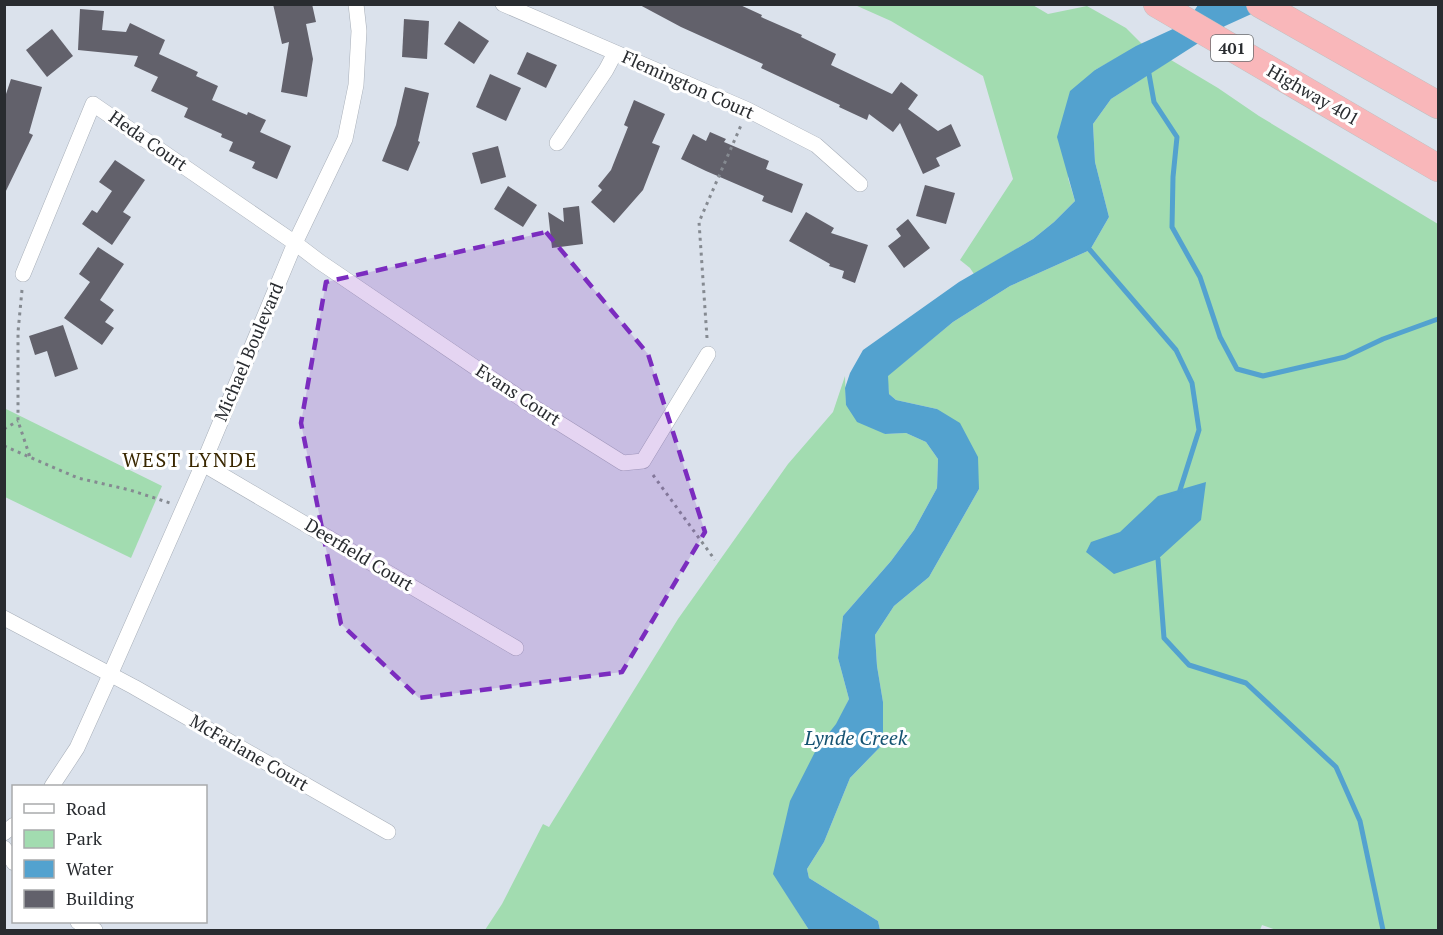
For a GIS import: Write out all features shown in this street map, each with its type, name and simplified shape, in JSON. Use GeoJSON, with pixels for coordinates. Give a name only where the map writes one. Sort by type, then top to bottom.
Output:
{"type":"FeatureCollection","features":[{"type":"Feature","properties":{"kind":"highway","name":"Highway 401"},"geometry":{"type":"LineString","coordinates":[[1157,4],[1438,168]]}},
{"type":"Feature","properties":{"kind":"highway"},"geometry":{"type":"LineString","coordinates":[[1260,4],[1438,105]]}},
{"type":"Feature","properties":{"kind":"street","name":"Michael Boulevard"},"geometry":{"type":"LineString","coordinates":[[53,785],[77,748],[203,464],[295,243],[345,139],[356,85],[359,31],[356,4]]}},
{"type":"Feature","properties":{"kind":"street","name":"Flemington Court"},"geometry":{"type":"LineString","coordinates":[[503,4],[748,110],[816,145],[860,184]]}},
{"type":"Feature","properties":{"kind":"street"},"geometry":{"type":"LineString","coordinates":[[557,143],[615,53]]}},
{"type":"Feature","properties":{"kind":"street","name":"Heda Court"},"geometry":{"type":"LineString","coordinates":[[23,274],[93,104],[295,243]]}},
{"type":"Feature","properties":{"kind":"street","name":"Evans Court"},"geometry":{"type":"LineString","coordinates":[[295,243],[532,406],[623,463],[643,461]]}},
{"type":"Feature","properties":{"kind":"street"},"geometry":{"type":"LineString","coordinates":[[643,461],[708,354]]}},
{"type":"Feature","properties":{"kind":"street","name":"Deerfield Court"},"geometry":{"type":"LineString","coordinates":[[203,464],[516,648]]}},
{"type":"Feature","properties":{"kind":"street","name":"McFarlane Court"},"geometry":{"type":"LineString","coordinates":[[4,618],[110,675],[388,832]]}},
{"type":"Feature","properties":{"kind":"path"},"geometry":{"type":"LineString","coordinates":[[708,354],[699,222],[748,110]]}},
{"type":"Feature","properties":{"kind":"path"},"geometry":{"type":"LineString","coordinates":[[23,274],[18,332],[18,421],[30,457]]}},
{"type":"Feature","properties":{"kind":"path"},"geometry":{"type":"LineString","coordinates":[[4,429],[18,421]]}},
{"type":"Feature","properties":{"kind":"path"},"geometry":{"type":"LineString","coordinates":[[4,446],[78,478],[130,490],[183,507]]}},
{"type":"Feature","properties":{"kind":"path"},"geometry":{"type":"LineString","coordinates":[[643,461],[715,560]]}},
{"type":"Feature","properties":{"kind":"highlighted area"},"geometry":{"type":"Polygon","coordinates":[[[546,232],[648,354],[705,532],[622,672],[419,698],[341,624],[301,423],[326,282],[546,232]]]}},
{"type":"Feature","properties":{"kind":"green space"},"geometry":{"type":"Polygon","coordinates":[[[1031,4],[1048,14],[1087,6],[1126,28],[1142,44],[1095,70],[1068,178],[1075,201],[1033,239],[974,274],[960,260],[1013,179],[983,76],[891,21],[855,5],[1031,4]]]}},
{"type":"Feature","properties":{"kind":"green space"},"geometry":{"type":"Polygon","coordinates":[[[1171,60],[1438,224],[1438,930],[1276,930],[1262,925],[1260,930],[880,930],[878,921],[809,878],[807,869],[824,842],[850,778],[883,744],[883,702],[875,635],[894,606],[929,577],[979,489],[937,409],[896,400],[889,394],[887,376],[953,322],[1010,286],[1090,250],[1109,217],[1095,162],[1093,124],[1111,99],[1171,60]]]}},
{"type":"Feature","properties":{"kind":"green space"},"geometry":{"type":"Polygon","coordinates":[[[845,376],[846,405],[885,434],[906,433],[926,442],[938,459],[937,488],[914,530],[891,561],[843,616],[838,658],[849,699],[837,724],[817,748],[774,874],[809,930],[485,930],[502,904],[543,824],[549,827],[678,619],[788,464],[833,412],[845,376]]]}},
{"type":"Feature","properties":{"kind":"green space"},"geometry":{"type":"Polygon","coordinates":[[[4,408],[162,486],[131,558],[5,497],[4,408]]]}},
{"type":"Feature","properties":{"kind":"water","name":"Lynde Creek"},"geometry":{"type":"Polygon","coordinates":[[[1198,5],[1269,6],[1225,26],[1111,99],[1093,124],[1095,162],[1109,217],[1090,250],[1010,286],[953,322],[888,376],[889,394],[896,400],[937,409],[960,423],[978,457],[979,489],[929,577],[894,606],[875,635],[883,702],[883,744],[850,778],[824,842],[807,869],[809,878],[878,921],[880,930],[809,930],[773,874],[790,801],[817,748],[836,724],[849,699],[838,658],[843,616],[891,561],[914,530],[937,488],[938,459],[926,442],[906,433],[885,434],[857,422],[846,405],[845,388],[850,373],[863,350],[959,282],[1033,239],[1075,201],[1057,137],[1070,91],[1095,70],[1136,46],[1186,23],[1198,5]]]}},
{"type":"Feature","properties":{"kind":"water"},"geometry":{"type":"Polygon","coordinates":[[[1206,482],[1201,520],[1158,559],[1114,574],[1086,552],[1091,542],[1120,532],[1158,496],[1206,482]]]}},
{"type":"Feature","properties":{"kind":"building"},"geometry":{"type":"Polygon","coordinates":[[[273,4],[312,4],[316,22],[306,24],[313,59],[307,97],[281,92],[289,42],[282,44],[273,4]]]}},
{"type":"Feature","properties":{"kind":"building"},"geometry":{"type":"Polygon","coordinates":[[[638,4],[738,4],[836,54],[831,65],[892,94],[901,82],[918,95],[908,109],[938,131],[951,124],[961,146],[936,158],[940,166],[923,174],[900,123],[893,132],[869,114],[867,120],[839,107],[840,105],[761,68],[763,64],[681,27],[638,4]]]}},
{"type":"Feature","properties":{"kind":"building"},"geometry":{"type":"Polygon","coordinates":[[[80,9],[104,11],[102,30],[126,32],[130,23],[165,40],[159,54],[198,72],[196,76],[218,86],[212,100],[247,115],[248,112],[266,120],[260,132],[291,146],[277,179],[252,168],[255,162],[229,151],[233,142],[221,137],[222,134],[184,117],[188,108],[151,91],[158,77],[134,66],[138,56],[78,50],[80,9]]]}},
{"type":"Feature","properties":{"kind":"building"},"geometry":{"type":"Polygon","coordinates":[[[404,19],[429,21],[427,59],[402,57],[404,19]]]}},
{"type":"Feature","properties":{"kind":"building"},"geometry":{"type":"Polygon","coordinates":[[[459,21],[489,41],[474,64],[444,44],[459,21]]]}},
{"type":"Feature","properties":{"kind":"building"},"geometry":{"type":"Polygon","coordinates":[[[52,29],[73,56],[47,77],[26,50],[52,29]]]}},
{"type":"Feature","properties":{"kind":"building"},"geometry":{"type":"Polygon","coordinates":[[[527,52],[557,65],[546,88],[517,74],[527,52]]]}},
{"type":"Feature","properties":{"kind":"building"},"geometry":{"type":"Polygon","coordinates":[[[490,74],[521,88],[506,121],[476,107],[490,74]]]}},
{"type":"Feature","properties":{"kind":"building"},"geometry":{"type":"Polygon","coordinates":[[[11,79],[42,87],[29,133],[33,135],[4,195],[4,100],[11,79]]]}},
{"type":"Feature","properties":{"kind":"building"},"geometry":{"type":"Polygon","coordinates":[[[405,87],[429,93],[418,141],[420,142],[408,171],[382,161],[396,125],[405,87]]]}},
{"type":"Feature","properties":{"kind":"building"},"geometry":{"type":"Polygon","coordinates":[[[634,100],[665,114],[652,143],[660,146],[643,190],[614,223],[591,202],[602,190],[598,186],[611,170],[628,127],[624,125],[634,100]]]}},
{"type":"Feature","properties":{"kind":"building"},"geometry":{"type":"Polygon","coordinates":[[[710,132],[726,139],[724,142],[769,161],[766,169],[803,184],[792,213],[762,201],[764,196],[681,159],[693,134],[706,141],[710,132]]]}},
{"type":"Feature","properties":{"kind":"building"},"geometry":{"type":"Polygon","coordinates":[[[498,146],[506,177],[481,184],[472,153],[498,146]]]}},
{"type":"Feature","properties":{"kind":"building"},"geometry":{"type":"Polygon","coordinates":[[[115,160],[145,180],[123,212],[131,217],[112,245],[82,224],[92,210],[97,213],[112,191],[99,182],[115,160]]]}},
{"type":"Feature","properties":{"kind":"building"},"geometry":{"type":"Polygon","coordinates":[[[925,185],[955,193],[946,224],[916,216],[925,185]]]}},
{"type":"Feature","properties":{"kind":"building"},"geometry":{"type":"Polygon","coordinates":[[[508,186],[537,205],[523,227],[494,209],[508,186]]]}},
{"type":"Feature","properties":{"kind":"building"},"geometry":{"type":"Polygon","coordinates":[[[579,206],[583,244],[552,248],[548,212],[564,222],[563,208],[579,206]]]}},
{"type":"Feature","properties":{"kind":"building"},"geometry":{"type":"Polygon","coordinates":[[[806,212],[834,228],[831,233],[868,245],[855,283],[842,278],[844,271],[829,266],[830,264],[789,241],[806,212]]]}},
{"type":"Feature","properties":{"kind":"building"},"geometry":{"type":"Polygon","coordinates":[[[908,219],[930,248],[904,268],[888,246],[901,236],[896,229],[908,219]]]}},
{"type":"Feature","properties":{"kind":"building"},"geometry":{"type":"Polygon","coordinates":[[[98,247],[124,264],[100,300],[114,310],[105,322],[114,328],[102,345],[64,318],[90,282],[79,274],[98,247]]]}},
{"type":"Feature","properties":{"kind":"building"},"geometry":{"type":"Polygon","coordinates":[[[63,325],[78,369],[55,377],[47,351],[35,355],[29,336],[63,325]]]}},
{"type":"Feature","properties":{"kind":"waterway"},"geometry":{"type":"LineString","coordinates":[[1149,74],[1154,102],[1177,137],[1172,227],[1200,277],[1220,337],[1237,369],[1263,376],[1345,357],[1383,339],[1438,319]]}},
{"type":"Feature","properties":{"kind":"waterway"},"geometry":{"type":"LineString","coordinates":[[1090,250],[1176,350],[1192,383],[1199,430],[1180,490]]}},
{"type":"Feature","properties":{"kind":"waterway"},"geometry":{"type":"LineString","coordinates":[[1158,559],[1164,638],[1189,665],[1246,683],[1336,767],[1360,821],[1383,930]]}},
{"type":"Feature","properties":{"kind":"district","name":"WEST LYNDE"},"geometry":{"type":"Point","coordinates":[190,460]}}]}
